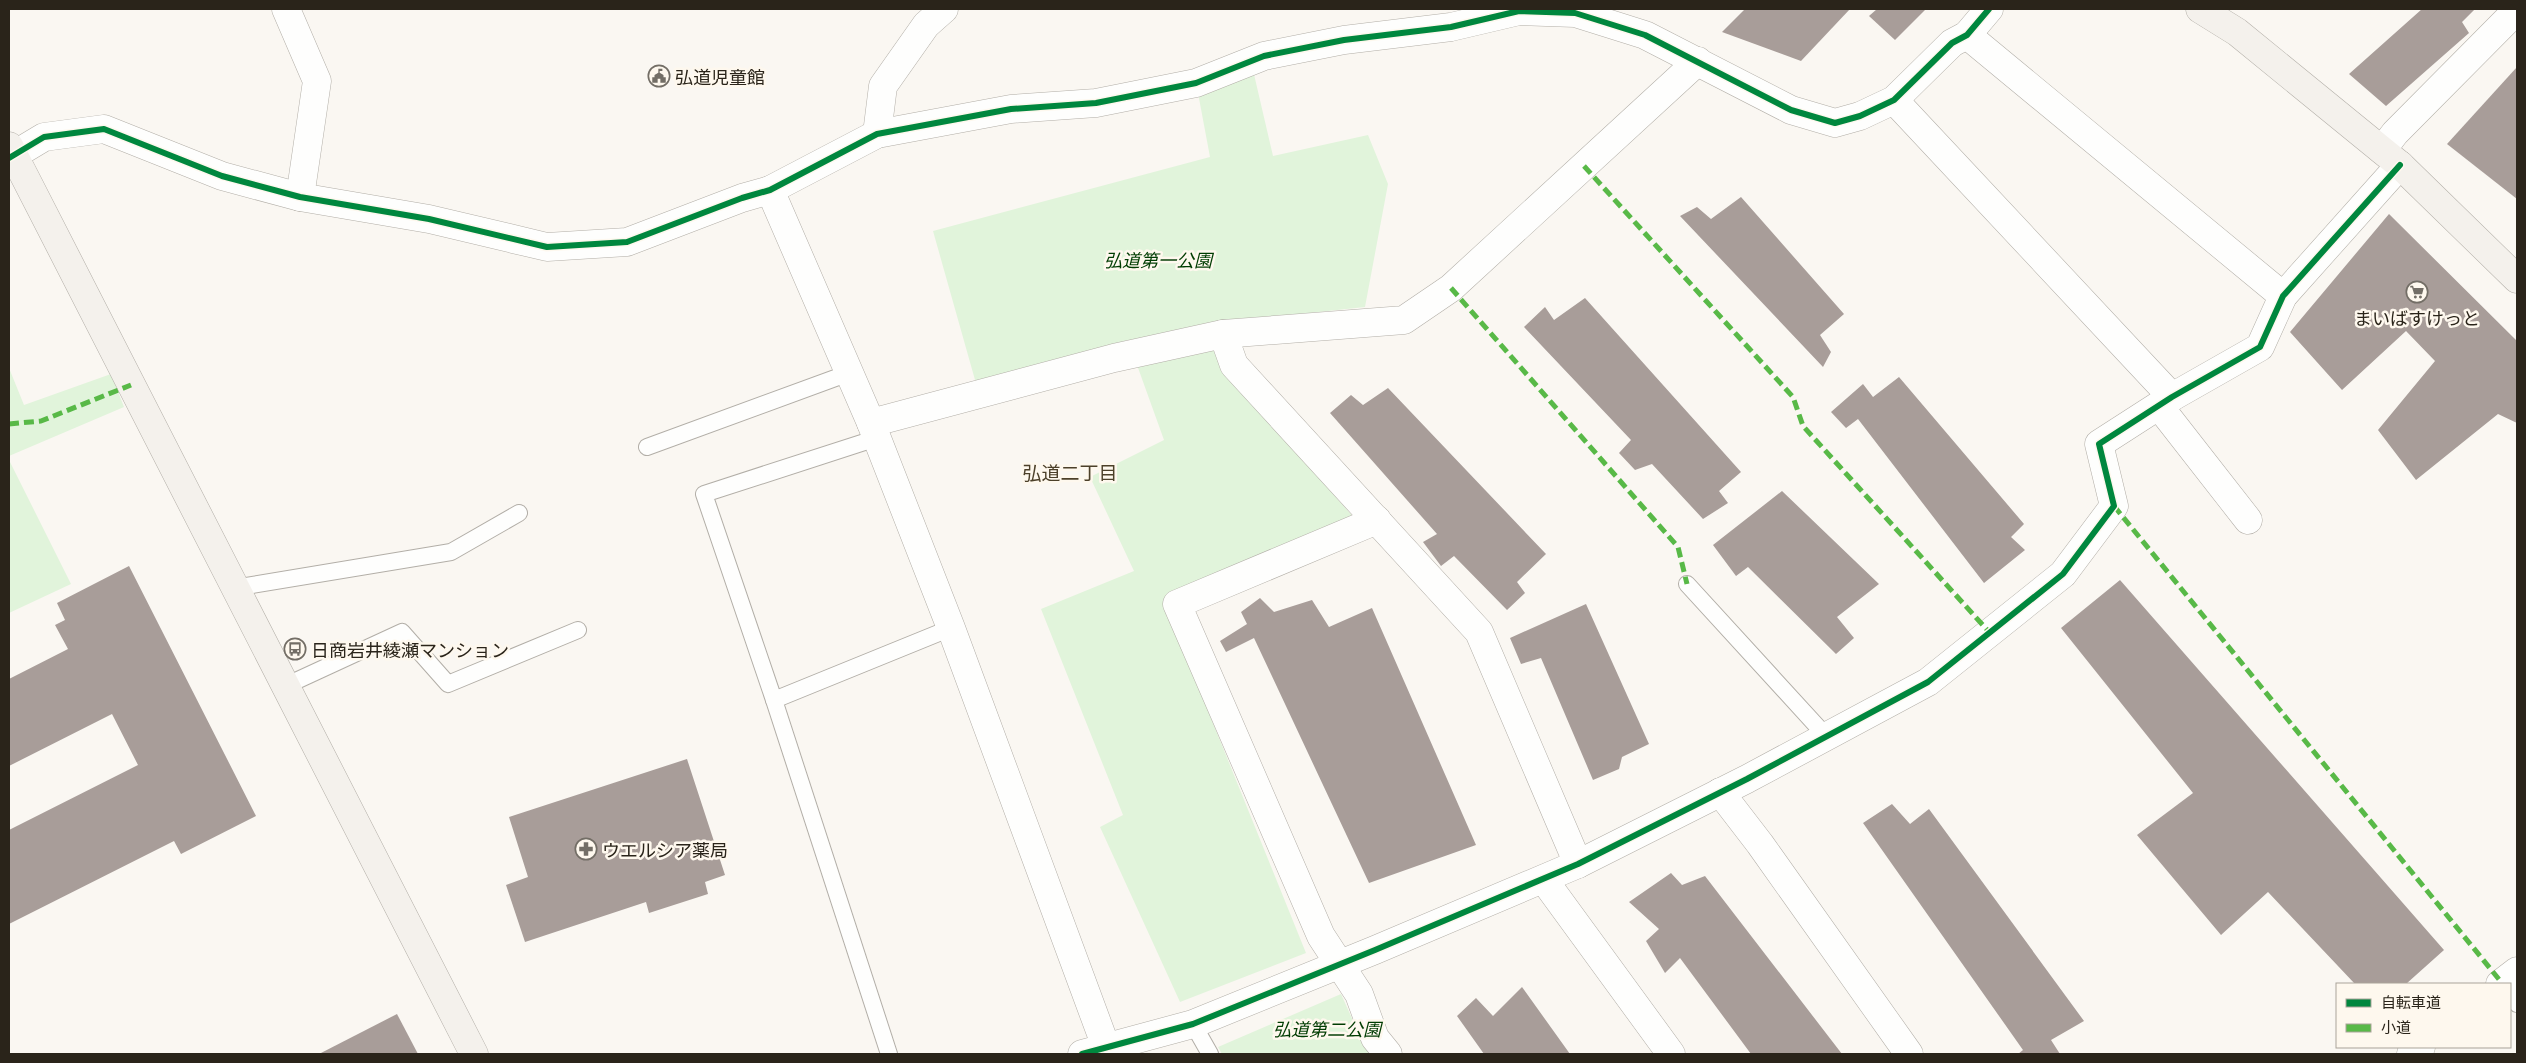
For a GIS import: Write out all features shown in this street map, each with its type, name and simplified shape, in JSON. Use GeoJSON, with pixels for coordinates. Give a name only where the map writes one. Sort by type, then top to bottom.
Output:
{"type":"FeatureCollection","features":[{"type":"Feature","properties":{"kind":"street"},"geometry":{"type":"LineString","coordinates":[[286,9],[317,81],[300,197]]}},
{"type":"Feature","properties":{"kind":"street"},"geometry":{"type":"LineString","coordinates":[[876,134],[883,86],[926,24],[944,9]]}},
{"type":"Feature","properties":{"kind":"street"},"geometry":{"type":"LineString","coordinates":[[474,1054],[10,153],[44,137],[104,129],[222,176],[300,197],[429,219],[547,247],[627,242],[742,198],[770,190],[876,134],[1011,109],[1096,103],[1196,83],[1264,56],[1344,40],[1450,27],[1519,11],[1576,13],[1645,36],[1698,61],[1791,110],[1835,123],[1860,116],[1894,100],[1952,43],[1967,35],[1989,9]]}},
{"type":"Feature","properties":{"kind":"street"},"geometry":{"type":"LineString","coordinates":[[2200,9],[2237,32],[2391,157],[2517,279]]}},
{"type":"Feature","properties":{"kind":"street"},"geometry":{"type":"LineString","coordinates":[[770,190],[874,431],[951,628],[1094,1051],[1193,1024],[1544,880],[1720,792],[1928,682],[2063,574],[2114,506],[2099,444],[2165,401],[2260,347],[2283,296],[2391,157],[2394,134],[2517,10]]}},
{"type":"Feature","properties":{"kind":"street"},"geometry":{"type":"LineString","coordinates":[[1967,35],[2283,296]]}},
{"type":"Feature","properties":{"kind":"street"},"geometry":{"type":"LineString","coordinates":[[874,431],[1114,358],[1223,334],[1404,320],[1451,288],[1698,61]]}},
{"type":"Feature","properties":{"kind":"street"},"geometry":{"type":"LineString","coordinates":[[1894,100],[2165,401],[2248,520]]}},
{"type":"Feature","properties":{"kind":"street"},"geometry":{"type":"LineString","coordinates":[[1223,334],[1234,366],[1479,632],[1578,864]]}},
{"type":"Feature","properties":{"kind":"street"},"geometry":{"type":"LineString","coordinates":[[1376,520],[1177,604],[1321,936],[1359,994],[1375,1038],[1388,1054]]}},
{"type":"Feature","properties":{"kind":"street"},"geometry":{"type":"LineString","coordinates":[[1720,792],[1760,844],[1909,1054]]}},
{"type":"Feature","properties":{"kind":"street"},"geometry":{"type":"LineString","coordinates":[[1544,880],[1671,1054]]}},
{"type":"Feature","properties":{"kind":"lane"},"geometry":{"type":"LineString","coordinates":[[647,447],[850,373]]}},
{"type":"Feature","properties":{"kind":"lane"},"geometry":{"type":"LineString","coordinates":[[874,431],[704,494],[774,700],[889,1054]]}},
{"type":"Feature","properties":{"kind":"lane"},"geometry":{"type":"LineString","coordinates":[[234,588],[451,552],[518,513]]}},
{"type":"Feature","properties":{"kind":"lane"},"geometry":{"type":"LineString","coordinates":[[1688,584],[1826,736]]}},
{"type":"Feature","properties":{"kind":"lane"},"geometry":{"type":"LineString","coordinates":[[774,700],[951,628]]}},
{"type":"Feature","properties":{"kind":"lane"},"geometry":{"type":"LineString","coordinates":[[285,686],[402,632],[448,684],[578,630]]}},
{"type":"Feature","properties":{"kind":"lane"},"geometry":{"type":"LineString","coordinates":[[1193,1024],[1210,1054]]}},
{"type":"Feature","properties":{"kind":"green space","name":"弘道第一公園"},"geometry":{"type":"Polygon","coordinates":[[[1253,70],[1273,156],[1368,135],[1388,184],[1365,307],[1215,323],[1228,375],[1356,520],[1164,602],[1306,953],[1180,1002],[1100,827],[1123,815],[1041,609],[1134,571],[1090,477],[1164,440],[1128,340],[977,387],[933,231],[1210,157],[1198,93],[1253,70]]]}},
{"type":"Feature","properties":{"kind":"green space"},"geometry":{"type":"Polygon","coordinates":[[[9,368],[24,405],[111,374],[124,407],[9,456],[9,368]]]}},
{"type":"Feature","properties":{"kind":"green space"},"geometry":{"type":"Polygon","coordinates":[[[9,460],[71,584],[9,613],[9,460]]]}},
{"type":"Feature","properties":{"kind":"green space","name":"弘道第二公園"},"geometry":{"type":"Polygon","coordinates":[[[1341,994],[1360,1036],[1372,1054],[1222,1054],[1218,1047],[1341,994]]]}},
{"type":"Feature","properties":{"kind":"building"},"geometry":{"type":"Polygon","coordinates":[[[1745,9],[1850,9],[1801,61],[1722,32],[1745,9]]]}},
{"type":"Feature","properties":{"kind":"building"},"geometry":{"type":"Polygon","coordinates":[[[1877,9],[1926,9],[1895,40],[1869,16],[1877,9]]]}},
{"type":"Feature","properties":{"kind":"building"},"geometry":{"type":"Polygon","coordinates":[[[2422,9],[2475,9],[2462,22],[2469,33],[2386,106],[2349,74],[2422,9]]]}},
{"type":"Feature","properties":{"kind":"building"},"geometry":{"type":"Polygon","coordinates":[[[2517,67],[2517,199],[2447,144],[2517,67]]]}},
{"type":"Feature","properties":{"kind":"building"},"geometry":{"type":"Polygon","coordinates":[[[1741,197],[1844,314],[1820,335],[1831,352],[1823,367],[1680,216],[1697,207],[1711,219],[1741,197]]]}},
{"type":"Feature","properties":{"kind":"building"},"geometry":{"type":"Polygon","coordinates":[[[2389,214],[2517,341],[2517,423],[2498,414],[2416,480],[2378,430],[2435,361],[2406,331],[2342,390],[2290,332],[2389,214]]]}},
{"type":"Feature","properties":{"kind":"building"},"geometry":{"type":"Polygon","coordinates":[[[1585,298],[1741,472],[1719,491],[1728,503],[1703,519],[1652,464],[1635,470],[1619,453],[1631,440],[1524,327],[1545,307],[1554,320],[1585,298]]]}},
{"type":"Feature","properties":{"kind":"building"},"geometry":{"type":"Polygon","coordinates":[[[1899,377],[2024,524],[2011,537],[2025,550],[1984,583],[1858,419],[1846,428],[1831,412],[1863,384],[1873,397],[1899,377]]]}},
{"type":"Feature","properties":{"kind":"building"},"geometry":{"type":"Polygon","coordinates":[[[1388,388],[1546,554],[1517,582],[1525,593],[1507,610],[1454,556],[1441,566],[1423,542],[1437,534],[1330,413],[1351,395],[1363,405],[1388,388]]]}},
{"type":"Feature","properties":{"kind":"building"},"geometry":{"type":"Polygon","coordinates":[[[1782,491],[1879,584],[1837,617],[1854,638],[1836,654],[1748,567],[1736,576],[1713,545],[1782,491]]]}},
{"type":"Feature","properties":{"kind":"building"},"geometry":{"type":"Polygon","coordinates":[[[129,566],[256,816],[181,854],[174,841],[9,924],[9,830],[138,765],[112,714],[9,766],[9,679],[68,649],[55,625],[65,620],[57,603],[129,566]]]}},
{"type":"Feature","properties":{"kind":"building"},"geometry":{"type":"Polygon","coordinates":[[[2120,580],[2444,950],[2407,983],[2354,983],[2268,892],[2221,935],[2137,835],[2193,793],[2061,628],[2120,580]]]}},
{"type":"Feature","properties":{"kind":"building"},"geometry":{"type":"Polygon","coordinates":[[[1260,598],[1274,612],[1312,600],[1329,627],[1372,608],[1476,845],[1369,883],[1254,638],[1226,652],[1220,641],[1247,624],[1241,612],[1260,598]]]}},
{"type":"Feature","properties":{"kind":"building"},"geometry":{"type":"Polygon","coordinates":[[[1586,604],[1649,744],[1622,757],[1619,769],[1593,780],[1541,658],[1521,664],[1510,638],[1586,604]]]}},
{"type":"Feature","properties":{"kind":"building"},"geometry":{"type":"Polygon","coordinates":[[[687,759],[725,875],[705,882],[708,894],[649,913],[646,902],[525,942],[506,885],[528,877],[509,817],[687,759]]]}},
{"type":"Feature","properties":{"kind":"building"},"geometry":{"type":"Polygon","coordinates":[[[1892,804],[1910,824],[1929,809],[2084,1021],[2051,1040],[2060,1054],[2018,1054],[2023,1050],[1863,823],[1892,804]]]}},
{"type":"Feature","properties":{"kind":"building"},"geometry":{"type":"Polygon","coordinates":[[[1671,873],[1682,885],[1705,876],[1842,1054],[1751,1054],[1680,958],[1665,973],[1646,941],[1659,929],[1629,902],[1671,873]]]}},
{"type":"Feature","properties":{"kind":"building"},"geometry":{"type":"Polygon","coordinates":[[[1522,987],[1570,1054],[1484,1054],[1457,1016],[1476,998],[1493,1016],[1522,987]]]}},
{"type":"Feature","properties":{"kind":"building"},"geometry":{"type":"Polygon","coordinates":[[[397,1014],[418,1054],[319,1054],[397,1014]]]}},
{"type":"Feature","properties":{"kind":"marked path"},"geometry":{"type":"LineString","coordinates":[[1584,166],[1793,397],[1803,426],[1990,633]]}},
{"type":"Feature","properties":{"kind":"marked path"},"geometry":{"type":"LineString","coordinates":[[1451,288],[1678,547],[1687,584]]}},
{"type":"Feature","properties":{"kind":"marked path"},"geometry":{"type":"LineString","coordinates":[[9,424],[41,421],[131,385]]}},
{"type":"Feature","properties":{"kind":"marked path"},"geometry":{"type":"LineString","coordinates":[[2114,506],[2502,983]]}},
{"type":"Feature","properties":{"kind":"cycle path"},"geometry":{"type":"LineString","coordinates":[[9,158],[44,137],[104,129],[222,176],[300,197],[429,219],[547,247],[627,242],[742,198],[770,190],[877,134],[1011,109],[1096,103],[1196,83],[1264,56],[1344,40],[1451,27],[1519,11],[1575,13],[1645,35],[1791,110],[1835,123],[1860,116],[1894,100],[1952,43],[1967,35],[1989,9]]}},
{"type":"Feature","properties":{"kind":"cycle path"},"geometry":{"type":"LineString","coordinates":[[1082,1054],[1193,1024],[1375,950],[1578,864],[1747,779],[1928,682],[2063,574],[2114,506],[2099,444],[2172,397],[2260,347],[2283,296],[2400,165]]}},
{"type":"Feature","properties":{"kind":"place","name":"弘道児童館"},"geometry":{"type":"Point","coordinates":[659,76]}},
{"type":"Feature","properties":{"kind":"place","name":"まいばすけっと"},"geometry":{"type":"Point","coordinates":[2417,292]}},
{"type":"Feature","properties":{"kind":"place","name":"日商岩井綾瀬マンション"},"geometry":{"type":"Point","coordinates":[295,649]}},
{"type":"Feature","properties":{"kind":"place","name":"ウエルシア薬局"},"geometry":{"type":"Point","coordinates":[586,849]}},
{"type":"Feature","properties":{"kind":"district","name":"弘道二丁目"},"geometry":{"type":"Point","coordinates":[1070,471]}}]}
